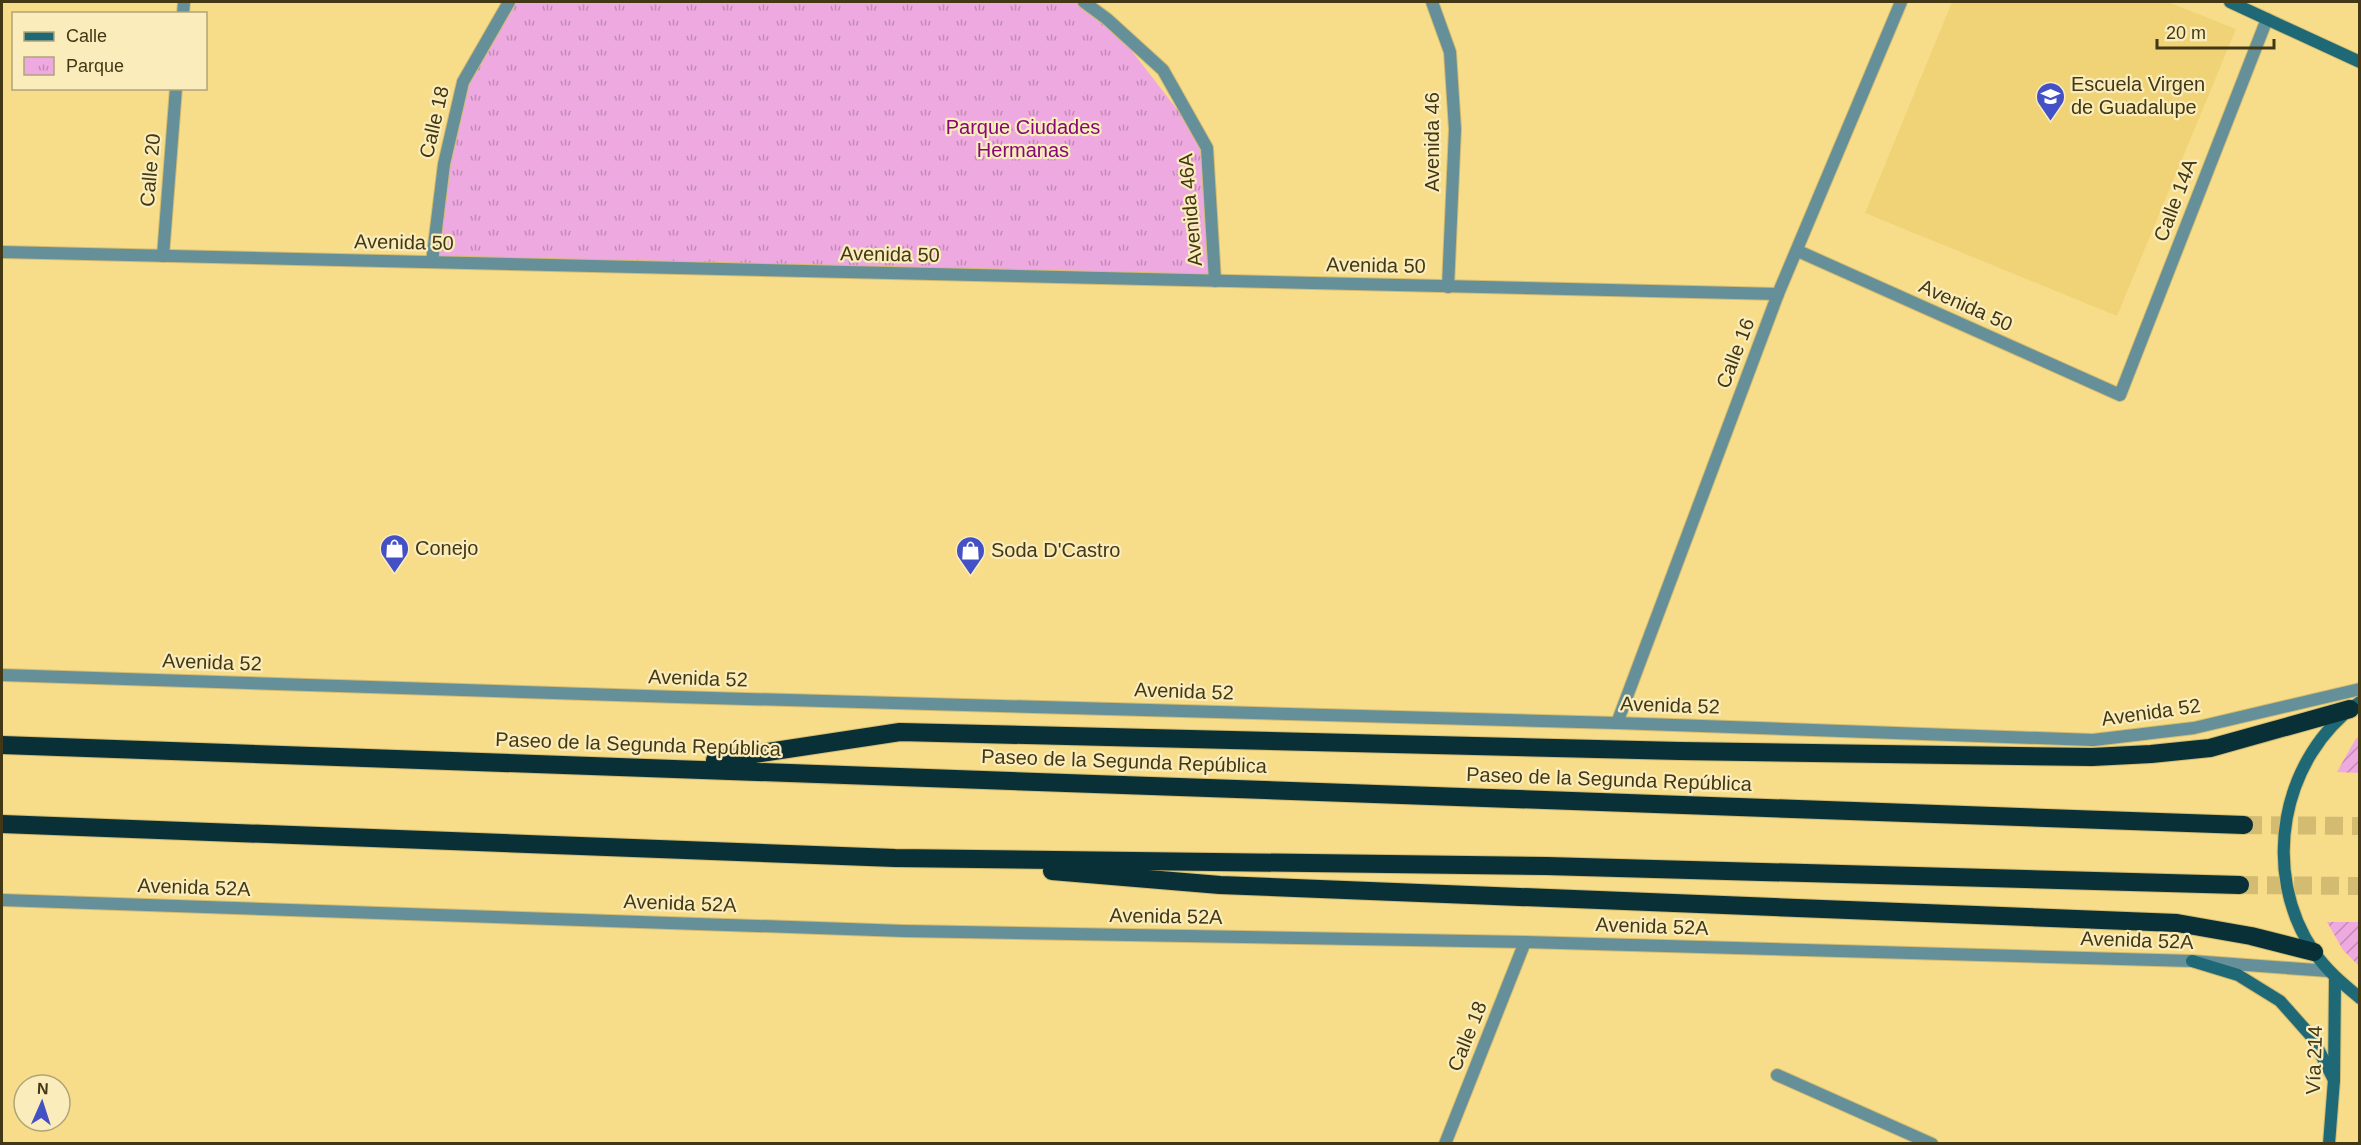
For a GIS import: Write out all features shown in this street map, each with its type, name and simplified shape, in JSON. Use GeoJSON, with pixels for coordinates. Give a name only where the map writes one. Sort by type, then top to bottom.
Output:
{"type":"FeatureCollection","features":[{"type":"Feature","properties":{"kind":"highway"},"geometry":{"type":"LineString","coordinates":[[671,767],[900,732],[1680,751],[2092,757],[2210,748],[2355,706]]}},
{"type":"Feature","properties":{"kind":"highway","name":"Paseo de la Segunda República"},"geometry":{"type":"LineString","coordinates":[[2,745],[671,767],[2244,825]]}},
{"type":"Feature","properties":{"kind":"highway"},"geometry":{"type":"LineString","coordinates":[[2,824],[895,858],[1546,866],[2240,885]]}},
{"type":"Feature","properties":{"kind":"highway"},"geometry":{"type":"LineString","coordinates":[[895,858],[1220,885],[2177,923],[2251,936],[2314,952]]}},
{"type":"Feature","properties":{"kind":"main road"},"geometry":{"type":"LineString","coordinates":[[2230,2],[2360,62]]}},
{"type":"Feature","properties":{"kind":"main road"},"geometry":{"type":"LineString","coordinates":[[2355,706],[2326,732],[2306,760],[2292,791],[2284,824],[2283,857],[2287,890],[2298,922],[2314,952],[2332,975],[2360,998]]}},
{"type":"Feature","properties":{"kind":"main road"},"geometry":{"type":"LineString","coordinates":[[2192,961],[2238,975],[2280,1001],[2312,1037],[2334,1080]]}},
{"type":"Feature","properties":{"kind":"main road","name":"Vía 214"},"geometry":{"type":"LineString","coordinates":[[2329,1143],[2334,1080],[2332,975]]}},
{"type":"Feature","properties":{"kind":"street","name":"Calle 18"},"geometry":{"type":"LineString","coordinates":[[432,262],[444,164],[463,82],[509,2]]}},
{"type":"Feature","properties":{"kind":"street","name":"Avenida 46A"},"geometry":{"type":"LineString","coordinates":[[1084,2],[1107,19],[1163,70],[1207,148],[1215,281]]}},
{"type":"Feature","properties":{"kind":"street","name":"Avenida 46"},"geometry":{"type":"LineString","coordinates":[[1431,2],[1450,52],[1455,129],[1448,287]]}},
{"type":"Feature","properties":{"kind":"street","name":"Calle 16"},"geometry":{"type":"LineString","coordinates":[[1617,723],[1778,294],[1901,2]]}},
{"type":"Feature","properties":{"kind":"street","name":"Calle 14A"},"geometry":{"type":"LineString","coordinates":[[2120,394],[2267,19]]}},
{"type":"Feature","properties":{"kind":"street","name":"Calle 20"},"geometry":{"type":"LineString","coordinates":[[163,256],[176,90]]}},
{"type":"Feature","properties":{"kind":"street","name":"Avenida 50"},"geometry":{"type":"LineString","coordinates":[[1798,251],[2120,394]]}},
{"type":"Feature","properties":{"kind":"street","name":"Avenida 50"},"geometry":{"type":"LineString","coordinates":[[2,252],[1778,294]]}},
{"type":"Feature","properties":{"kind":"street","name":"Avenida 52"},"geometry":{"type":"LineString","coordinates":[[2,675],[677,697],[1617,723],[2093,740],[2194,728],[2360,689]]}},
{"type":"Feature","properties":{"kind":"street","name":"Avenida 52A"},"geometry":{"type":"LineString","coordinates":[[2,900],[904,931],[1525,942],[2192,961],[2332,975]]}},
{"type":"Feature","properties":{"kind":"street","name":"Calle 18"},"geometry":{"type":"LineString","coordinates":[[1445,1143],[1525,942]]}},
{"type":"Feature","properties":{"kind":"street"},"geometry":{"type":"LineString","coordinates":[[1777,1075],[1932,1143]]}},
{"type":"Feature","properties":{"kind":"shaded area","name":"Escuela Virgen de Guadalupe"},"geometry":{"type":"Polygon","coordinates":[[[1952,2],[2168,2],[2236,29],[2117,316],[1865,213],[1952,2]]]}},
{"type":"Feature","properties":{"kind":"green space","name":"Parque Ciudades Hermanas"},"geometry":{"type":"Polygon","coordinates":[[[509,2],[1084,2],[1107,19],[1207,148],[1215,281],[432,262],[463,82],[509,2]]]}},
{"type":"Feature","properties":{"kind":"green space"},"geometry":{"type":"Polygon","coordinates":[[[2359,736],[2359,773],[2337,772],[2355,740],[2359,736]]]}},
{"type":"Feature","properties":{"kind":"green space"},"geometry":{"type":"Polygon","coordinates":[[[2327,922],[2359,922],[2359,966],[2343,950],[2327,922]]]}},
{"type":"Feature","properties":{"kind":"tunnel"},"geometry":{"type":"LineString","coordinates":[[2244,825],[2360,826]]}},
{"type":"Feature","properties":{"kind":"tunnel"},"geometry":{"type":"LineString","coordinates":[[2240,885],[2360,886]]}},
{"type":"Feature","properties":{"kind":"place","name":"Escuela Virgen de Guadalupe"},"geometry":{"type":"Point","coordinates":[2050,122]}},
{"type":"Feature","properties":{"kind":"place","name":"Conejo"},"geometry":{"type":"Point","coordinates":[394,574]}},
{"type":"Feature","properties":{"kind":"place","name":"Soda D'Castro"},"geometry":{"type":"Point","coordinates":[970,576]}}]}
